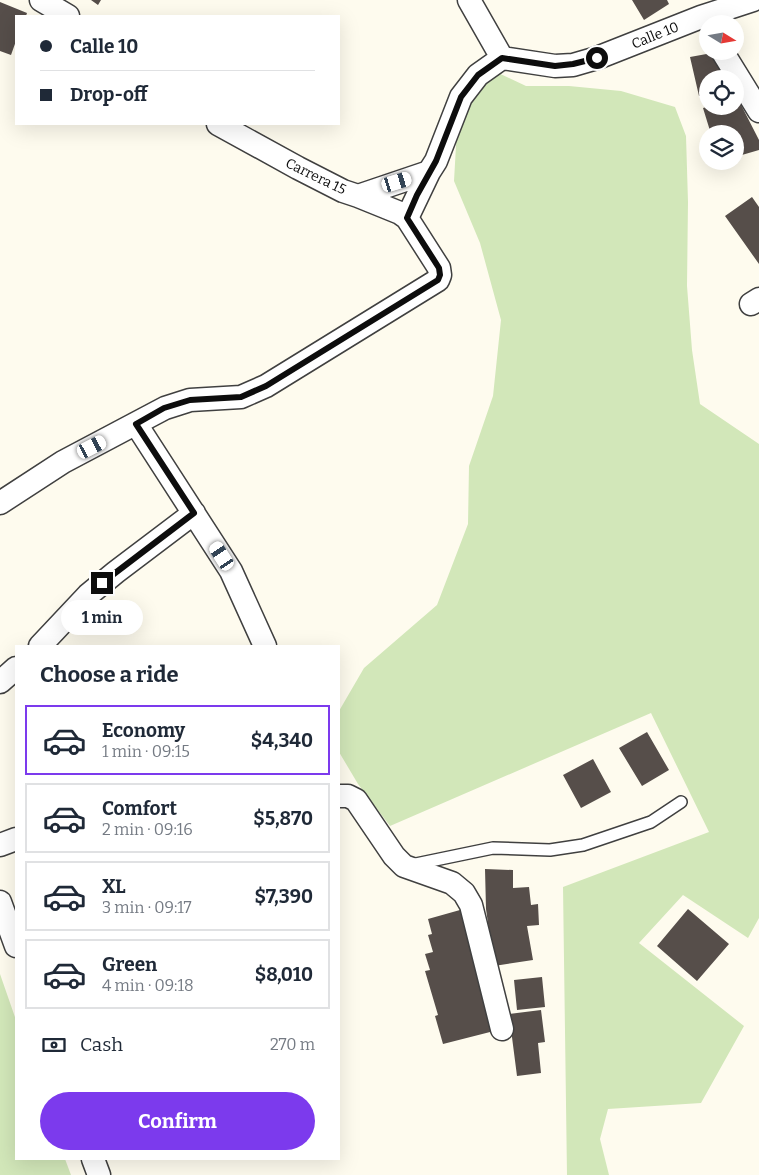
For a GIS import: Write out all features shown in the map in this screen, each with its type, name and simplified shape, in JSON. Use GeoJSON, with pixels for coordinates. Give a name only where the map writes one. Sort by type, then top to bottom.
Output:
{"type":"FeatureCollection","features":[{"type":"Feature","properties":{"kind":"street"},"geometry":{"type":"LineString","coordinates":[[41,0],[66,15]]}},
{"type":"Feature","properties":{"kind":"street"},"geometry":{"type":"LineString","coordinates":[[407,218],[436,161],[461,97],[478,75],[502,58],[469,0]]}},
{"type":"Feature","properties":{"kind":"street","name":"Calle 10"},"geometry":{"type":"LineString","coordinates":[[720,15],[753,0]]}},
{"type":"Feature","properties":{"kind":"street","name":"Calle 10"},"geometry":{"type":"LineString","coordinates":[[502,58],[555,66],[573,64],[597,58],[699,24]]}},
{"type":"Feature","properties":{"kind":"street"},"geometry":{"type":"LineString","coordinates":[[728,60],[759,110]]}},
{"type":"Feature","properties":{"kind":"street","name":"Carrera 15"},"geometry":{"type":"LineString","coordinates":[[220,125],[298,168],[343,191],[358,196],[430,172]]}},
{"type":"Feature","properties":{"kind":"street"},"geometry":{"type":"LineString","coordinates":[[0,504],[63,462],[164,408],[190,400],[241,397],[266,386],[438,280],[440,275],[439,268],[407,218],[400,213],[358,196]]}},
{"type":"Feature","properties":{"kind":"street"},"geometry":{"type":"LineString","coordinates":[[136,424],[231,571],[264,645]]}},
{"type":"Feature","properties":{"kind":"street"},"geometry":{"type":"LineString","coordinates":[[41,645],[88,594],[194,513]]}},
{"type":"Feature","properties":{"kind":"street"},"geometry":{"type":"LineString","coordinates":[[0,682],[15,669]]}},
{"type":"Feature","properties":{"kind":"street"},"geometry":{"type":"LineString","coordinates":[[340,796],[348,796],[356,800],[394,856],[404,866],[452,883],[464,893],[471,905],[502,1029]]}},
{"type":"Feature","properties":{"kind":"street"},"geometry":{"type":"LineString","coordinates":[[0,845],[15,839]]}},
{"type":"Feature","properties":{"kind":"street"},"geometry":{"type":"LineString","coordinates":[[0,902],[15,943]]}},
{"type":"Feature","properties":{"kind":"street"},"geometry":{"type":"LineString","coordinates":[[93,1160],[98,1175]]}},
{"type":"Feature","properties":{"kind":"lane"},"geometry":{"type":"LineString","coordinates":[[404,866],[493,848],[550,850],[583,845],[651,822],[681,802]]}},
{"type":"Feature","properties":{"kind":"green space"},"geometry":{"type":"Polygon","coordinates":[[[492,70],[526,86],[569,86],[621,91],[675,107],[686,136],[688,202],[687,286],[692,350],[700,404],[759,444],[759,918],[748,938],[683,895],[639,943],[744,1026],[701,1103],[608,1109],[600,1139],[609,1175],[567,1175],[563,887],[709,832],[651,713],[390,826],[358,784],[340,754],[340,709],[364,668],[437,605],[468,524],[469,466],[493,396],[501,320],[480,243],[454,181],[457,128],[470,94],[492,70]]]}},
{"type":"Feature","properties":{"kind":"green space"},"geometry":{"type":"Polygon","coordinates":[[[0,974],[15,1017],[15,1160],[65,1160],[71,1175],[0,1175],[0,974]]]}},
{"type":"Feature","properties":{"kind":"building"},"geometry":{"type":"Polygon","coordinates":[[[91,0],[101,0],[98,5],[91,0]]]}},
{"type":"Feature","properties":{"kind":"building"},"geometry":{"type":"Polygon","coordinates":[[[632,0],[667,0],[669,4],[644,20],[632,0]]]}},
{"type":"Feature","properties":{"kind":"building"},"geometry":{"type":"Polygon","coordinates":[[[0,2],[27,13],[26,15],[15,15],[15,44],[11,55],[0,51],[0,2]]]}},
{"type":"Feature","properties":{"kind":"building"},"geometry":{"type":"Polygon","coordinates":[[[699,55],[699,60],[717,60],[723,70],[699,70],[699,96],[690,57],[699,55]]]}},
{"type":"Feature","properties":{"kind":"building"},"geometry":{"type":"Polygon","coordinates":[[[744,111],[759,140],[759,150],[744,154],[744,125],[708,125],[705,115],[744,115],[744,111]]]}},
{"type":"Feature","properties":{"kind":"building"},"geometry":{"type":"Polygon","coordinates":[[[752,197],[759,207],[759,264],[725,216],[752,197]]]}},
{"type":"Feature","properties":{"kind":"building"},"geometry":{"type":"Polygon","coordinates":[[[647,732],[669,770],[642,786],[619,748],[647,732]]]}},
{"type":"Feature","properties":{"kind":"building"},"geometry":{"type":"Polygon","coordinates":[[[593,759],[611,792],[581,808],[563,775],[593,759]]]}},
{"type":"Feature","properties":{"kind":"building"},"geometry":{"type":"Polygon","coordinates":[[[485,869],[513,870],[513,888],[529,887],[531,905],[538,904],[539,925],[527,926],[533,960],[494,966],[486,909],[485,869]]]}},
{"type":"Feature","properties":{"kind":"building"},"geometry":{"type":"Polygon","coordinates":[[[688,909],[729,944],[697,981],[657,946],[688,909]]]}},
{"type":"Feature","properties":{"kind":"building"},"geometry":{"type":"Polygon","coordinates":[[[460,910],[494,1031],[443,1044],[435,1016],[438,1015],[425,971],[430,970],[425,954],[433,952],[428,935],[432,934],[428,919],[460,910]]]}},
{"type":"Feature","properties":{"kind":"building"},"geometry":{"type":"Polygon","coordinates":[[[542,977],[545,1007],[517,1010],[514,980],[542,977]]]}},
{"type":"Feature","properties":{"kind":"building"},"geometry":{"type":"Polygon","coordinates":[[[541,1010],[545,1042],[538,1043],[541,1073],[517,1076],[509,1014],[541,1010]]]}},
{"type":"Feature","properties":{"kind":"route"},"geometry":{"type":"LineString","coordinates":[[102,583],[194,513],[136,424],[164,408],[190,400],[241,397],[266,386],[438,280],[440,275],[439,268],[407,218],[417,195],[436,161],[461,97],[478,75],[502,58],[555,66],[597,58]]}}]}
